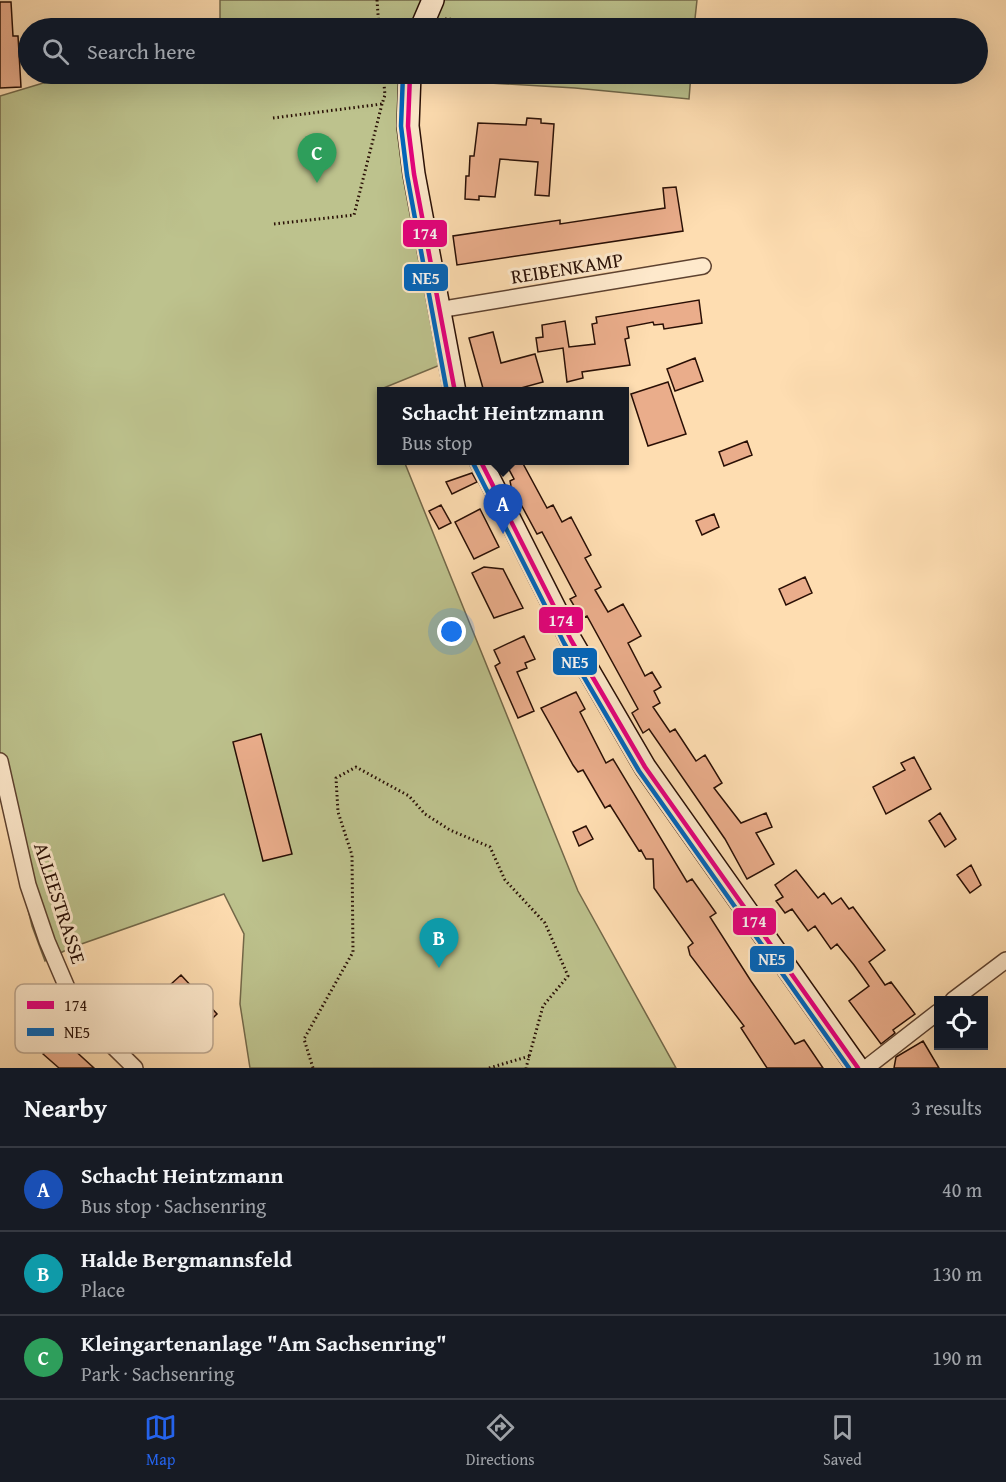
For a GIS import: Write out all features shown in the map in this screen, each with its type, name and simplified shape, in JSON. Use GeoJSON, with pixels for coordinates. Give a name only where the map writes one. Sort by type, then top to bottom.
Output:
{"type":"FeatureCollection","features":[{"type":"Feature","properties":{"kind":"street"},"geometry":{"type":"LineString","coordinates":[[410,84],[408,126],[412,165],[454,387]]}},
{"type":"Feature","properties":{"kind":"street","name":"REIBENKAMP"},"geometry":{"type":"LineString","coordinates":[[438,310],[703,267]]}},
{"type":"Feature","properties":{"kind":"street"},"geometry":{"type":"LineString","coordinates":[[483,465],[571,640],[645,767],[858,1068]]}},
{"type":"Feature","properties":{"kind":"street","name":"ALLEESTRASSE"},"geometry":{"type":"LineString","coordinates":[[0,761],[28,885],[47,941],[65,984]]}},
{"type":"Feature","properties":{"kind":"street"},"geometry":{"type":"LineString","coordinates":[[958,996],[1006,960]]}},
{"type":"Feature","properties":{"kind":"street"},"geometry":{"type":"LineString","coordinates":[[866,1068],[934,1016]]}},
{"type":"Feature","properties":{"kind":"street","name":"ALLEESTRASSE"},"geometry":{"type":"LineString","coordinates":[[120,1053],[135,1068]]}},
{"type":"Feature","properties":{"kind":"path"},"geometry":{"type":"LineString","coordinates":[[377,0],[378,18]]}},
{"type":"Feature","properties":{"kind":"path"},"geometry":{"type":"LineString","coordinates":[[426,16],[456,18]]}},
{"type":"Feature","properties":{"kind":"path"},"geometry":{"type":"LineString","coordinates":[[274,225],[354,215],[385,94],[384,84]]}},
{"type":"Feature","properties":{"kind":"path"},"geometry":{"type":"LineString","coordinates":[[273,118],[382,104]]}},
{"type":"Feature","properties":{"kind":"path"},"geometry":{"type":"LineString","coordinates":[[313,1068],[304,1039],[353,952],[352,855],[338,812],[336,778],[356,767],[408,796],[425,814],[450,830],[489,846],[505,880],[545,923],[568,976],[543,1006],[526,1068]]}},
{"type":"Feature","properties":{"kind":"path"},"geometry":{"type":"LineString","coordinates":[[489,1068],[531,1056]]}},
{"type":"Feature","properties":{"kind":"green space"},"geometry":{"type":"Polygon","coordinates":[[[220,0],[697,0],[695,18],[220,18],[220,0]]]}},
{"type":"Feature","properties":{"kind":"green space"},"geometry":{"type":"Polygon","coordinates":[[[40,84],[406,84],[445,363],[386,387],[377,387],[377,465],[406,465],[578,891],[676,1068],[250,1068],[240,1004],[244,934],[224,894],[70,948],[45,961],[32,926],[0,794],[0,96],[40,84]]]}},
{"type":"Feature","properties":{"kind":"green space"},"geometry":{"type":"Polygon","coordinates":[[[508,84],[690,84],[689,99],[508,84]]]}},
{"type":"Feature","properties":{"kind":"building"},"geometry":{"type":"Polygon","coordinates":[[[0,2],[11,2],[13,36],[18,36],[18,84],[21,84],[21,87],[0,88],[0,2]]]}},
{"type":"Feature","properties":{"kind":"building"},"geometry":{"type":"Polygon","coordinates":[[[527,118],[541,119],[541,123],[554,124],[549,196],[535,195],[538,162],[500,159],[495,197],[479,196],[479,200],[465,199],[466,176],[469,176],[470,156],[474,156],[478,123],[526,125],[527,118]]]}},
{"type":"Feature","properties":{"kind":"building"},"geometry":{"type":"Polygon","coordinates":[[[676,187],[683,231],[457,265],[453,236],[560,220],[560,224],[665,208],[663,188],[676,187]]]}},
{"type":"Feature","properties":{"kind":"building"},"geometry":{"type":"Polygon","coordinates":[[[699,300],[702,323],[664,329],[663,324],[654,325],[653,322],[627,327],[629,338],[625,339],[630,365],[582,372],[583,378],[567,382],[563,348],[538,352],[536,338],[543,337],[542,325],[565,321],[569,347],[595,344],[592,324],[597,323],[596,317],[699,300]]]}},
{"type":"Feature","properties":{"kind":"building"},"geometry":{"type":"Polygon","coordinates":[[[493,332],[501,363],[535,354],[543,382],[524,387],[483,387],[469,338],[493,332]]]}},
{"type":"Feature","properties":{"kind":"building"},"geometry":{"type":"Polygon","coordinates":[[[695,358],[703,381],[675,391],[667,369],[695,358]]]}},
{"type":"Feature","properties":{"kind":"building"},"geometry":{"type":"Polygon","coordinates":[[[668,382],[686,434],[648,446],[631,394],[668,382]]]}},
{"type":"Feature","properties":{"kind":"building"},"geometry":{"type":"Polygon","coordinates":[[[747,441],[752,455],[724,466],[719,452],[747,441]]]}},
{"type":"Feature","properties":{"kind":"building"},"geometry":{"type":"Polygon","coordinates":[[[507,465],[524,465],[547,508],[553,505],[562,522],[571,517],[591,555],[585,558],[601,587],[595,590],[608,612],[623,604],[641,636],[628,643],[645,676],[652,672],[661,687],[654,691],[660,703],[653,707],[670,732],[675,729],[696,761],[705,755],[722,783],[714,788],[741,823],[766,813],[772,827],[756,833],[774,864],[747,879],[725,839],[649,729],[643,733],[632,713],[638,709],[587,616],[581,619],[570,599],[576,596],[542,532],[537,534],[511,486],[510,481],[514,479],[507,465]]]}},
{"type":"Feature","properties":{"kind":"building"},"geometry":{"type":"Polygon","coordinates":[[[472,473],[477,482],[452,494],[446,482],[472,473]]]}},
{"type":"Feature","properties":{"kind":"building"},"geometry":{"type":"Polygon","coordinates":[[[441,505],[451,523],[439,529],[429,511],[441,505]]]}},
{"type":"Feature","properties":{"kind":"building"},"geometry":{"type":"Polygon","coordinates":[[[480,509],[499,547],[474,559],[455,522],[480,509]]]}},
{"type":"Feature","properties":{"kind":"building"},"geometry":{"type":"Polygon","coordinates":[[[714,514],[719,527],[702,535],[696,521],[714,514]]]}},
{"type":"Feature","properties":{"kind":"building"},"geometry":{"type":"Polygon","coordinates":[[[484,567],[503,569],[523,608],[494,618],[472,573],[484,567]]]}},
{"type":"Feature","properties":{"kind":"building"},"geometry":{"type":"Polygon","coordinates":[[[805,577],[812,593],[786,605],[779,589],[805,577]]]}},
{"type":"Feature","properties":{"kind":"building"},"geometry":{"type":"Polygon","coordinates":[[[524,636],[535,659],[525,663],[527,668],[517,672],[534,711],[518,718],[495,666],[500,663],[494,650],[524,636]]]}},
{"type":"Feature","properties":{"kind":"building"},"geometry":{"type":"Polygon","coordinates":[[[576,692],[585,709],[580,712],[606,763],[613,759],[687,882],[692,879],[716,913],[710,917],[795,1044],[804,1040],[823,1068],[767,1068],[741,1028],[744,1026],[690,955],[688,947],[693,943],[654,888],[653,859],[646,859],[641,850],[639,851],[610,805],[605,808],[583,770],[578,772],[541,708],[576,692]]]}},
{"type":"Feature","properties":{"kind":"building"},"geometry":{"type":"Polygon","coordinates":[[[261,734],[292,854],[263,861],[233,742],[261,734]]]}},
{"type":"Feature","properties":{"kind":"building"},"geometry":{"type":"Polygon","coordinates":[[[914,757],[931,789],[886,814],[873,787],[905,770],[901,763],[914,757]]]}},
{"type":"Feature","properties":{"kind":"building"},"geometry":{"type":"Polygon","coordinates":[[[940,813],[956,839],[945,847],[929,821],[940,813]]]}},
{"type":"Feature","properties":{"kind":"building"},"geometry":{"type":"Polygon","coordinates":[[[586,826],[593,839],[579,846],[573,832],[586,826]]]}},
{"type":"Feature","properties":{"kind":"building"},"geometry":{"type":"Polygon","coordinates":[[[971,865],[981,885],[970,893],[957,875],[971,865]]]}},
{"type":"Feature","properties":{"kind":"building"},"geometry":{"type":"Polygon","coordinates":[[[796,870],[818,898],[824,893],[832,904],[841,898],[849,909],[853,907],[885,950],[869,962],[885,985],[891,982],[915,1014],[893,1030],[895,1033],[881,1044],[849,1001],[869,986],[854,965],[837,944],[831,949],[815,926],[808,931],[792,909],[785,913],[776,901],[783,897],[775,885],[796,870]]]}},
{"type":"Feature","properties":{"kind":"building"},"geometry":{"type":"Polygon","coordinates":[[[181,975],[189,984],[171,984],[181,975]]]}},
{"type":"Feature","properties":{"kind":"building"},"geometry":{"type":"Polygon","coordinates":[[[923,1041],[939,1068],[894,1068],[896,1057],[923,1041]]]}},
{"type":"Feature","properties":{"kind":"building"},"geometry":{"type":"Polygon","coordinates":[[[78,1053],[94,1068],[59,1068],[43,1054],[78,1053]]]}},
{"type":"Feature","properties":{"kind":"transit line","name":"NE5"},"geometry":{"type":"LineString","coordinates":[[403,84],[401,126],[407,175],[446,387]]}},
{"type":"Feature","properties":{"kind":"transit line","name":"174"},"geometry":{"type":"LineString","coordinates":[[410,84],[408,126],[414,174],[454,387]]}},
{"type":"Feature","properties":{"kind":"transit line","name":"NE5"},"geometry":{"type":"LineString","coordinates":[[474,465],[564,643],[639,771],[849,1068]]}},
{"type":"Feature","properties":{"kind":"transit line","name":"174"},"geometry":{"type":"LineString","coordinates":[[483,465],[571,640],[645,767],[858,1068]]}},
{"type":"Feature","properties":{"kind":"place","name":"Kleingartenanlage \"Am Sachsenring\""},"geometry":{"type":"Point","coordinates":[317,183]}},
{"type":"Feature","properties":{"kind":"place","name":"Schacht Heintzmann"},"geometry":{"type":"Point","coordinates":[503,534]}},
{"type":"Feature","properties":{"kind":"place","name":"Halde Bergmannsfeld"},"geometry":{"type":"Point","coordinates":[439,968]}}]}
